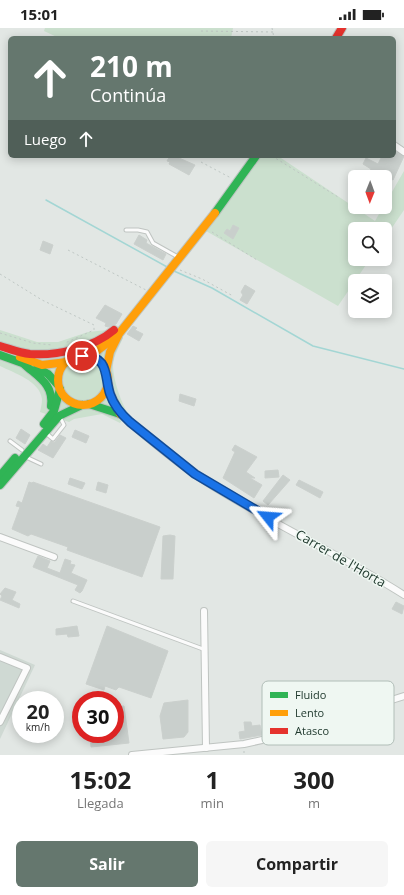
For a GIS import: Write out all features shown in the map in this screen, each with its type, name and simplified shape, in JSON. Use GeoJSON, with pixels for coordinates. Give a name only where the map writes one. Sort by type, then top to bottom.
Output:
{"type":"FeatureCollection","features":[{"type":"Feature","properties":{"kind":"main road"},"geometry":{"type":"LineString","coordinates":[[41,432],[54,411],[59,387],[59,372],[67,362],[75,357],[85,356],[98,350],[118,334],[183,256],[205,227],[215,218],[255,158]]}},
{"type":"Feature","properties":{"kind":"main road"},"geometry":{"type":"LineString","coordinates":[[0,347],[22,353],[39,354],[94,342],[111,334],[134,307],[149,296]]}},
{"type":"Feature","properties":{"kind":"main road"},"geometry":{"type":"LineString","coordinates":[[118,334],[110,352],[106,371],[110,394],[120,414]]}},
{"type":"Feature","properties":{"kind":"main road"},"geometry":{"type":"LineString","coordinates":[[0,347],[42,365],[67,362]]}},
{"type":"Feature","properties":{"kind":"main road"},"geometry":{"type":"LineString","coordinates":[[0,355],[43,371],[59,387],[68,401],[120,414]]}},
{"type":"Feature","properties":{"kind":"main road"},"geometry":{"type":"LineString","coordinates":[[85,356],[98,360],[106,371]]}},
{"type":"Feature","properties":{"kind":"main road"},"geometry":{"type":"LineString","coordinates":[[24,364],[45,380],[52,395],[49,412],[41,432]]}},
{"type":"Feature","properties":{"kind":"main road"},"geometry":{"type":"LineString","coordinates":[[0,476],[41,432],[63,412],[101,398],[108,382]]}},
{"type":"Feature","properties":{"kind":"main road"},"geometry":{"type":"LineString","coordinates":[[0,486],[16,472],[23,453]]}},
{"type":"Feature","properties":{"kind":"street"},"geometry":{"type":"LineString","coordinates":[[396,146],[404,152]]}},
{"type":"Feature","properties":{"kind":"street","name":"Carrer de l'Horta"},"geometry":{"type":"LineString","coordinates":[[120,414],[164,451],[205,481],[345,559],[404,595]]}},
{"type":"Feature","properties":{"kind":"street"},"geometry":{"type":"LineString","coordinates":[[0,537],[54,557]]}},
{"type":"Feature","properties":{"kind":"street"},"geometry":{"type":"LineString","coordinates":[[204,611],[203,649],[206,748]]}},
{"type":"Feature","properties":{"kind":"street"},"geometry":{"type":"LineString","coordinates":[[0,657],[27,668],[0,722]]}},
{"type":"Feature","properties":{"kind":"street"},"geometry":{"type":"LineString","coordinates":[[394,699],[404,696]]}},
{"type":"Feature","properties":{"kind":"street"},"geometry":{"type":"LineString","coordinates":[[132,755],[244,744],[262,740]]}},
{"type":"Feature","properties":{"kind":"lane"},"geometry":{"type":"LineString","coordinates":[[126,230],[147,232],[153,242],[183,256]]}},
{"type":"Feature","properties":{"kind":"lane"},"geometry":{"type":"LineString","coordinates":[[10,441],[23,453],[41,464]]}},
{"type":"Feature","properties":{"kind":"lane"},"geometry":{"type":"LineString","coordinates":[[73,601],[203,649]]}},
{"type":"Feature","properties":{"kind":"path"},"geometry":{"type":"LineString","coordinates":[[272,28],[274,36]]}},
{"type":"Feature","properties":{"kind":"path"},"geometry":{"type":"LineString","coordinates":[[201,31],[273,32]]}},
{"type":"Feature","properties":{"kind":"path"},"geometry":{"type":"LineString","coordinates":[[275,158],[338,197]]}},
{"type":"Feature","properties":{"kind":"path"},"geometry":{"type":"LineString","coordinates":[[201,162],[238,182]]}},
{"type":"Feature","properties":{"kind":"path"},"geometry":{"type":"LineString","coordinates":[[205,227],[257,260]]}},
{"type":"Feature","properties":{"kind":"path"},"geometry":{"type":"LineString","coordinates":[[68,250],[149,296]]}},
{"type":"Feature","properties":{"kind":"path"},"geometry":{"type":"LineString","coordinates":[[171,269],[202,279],[233,296]]}},
{"type":"Feature","properties":{"kind":"path"},"geometry":{"type":"LineString","coordinates":[[0,274],[42,300],[94,325],[94,330],[90,333],[63,343]]}},
{"type":"Feature","properties":{"kind":"path"},"geometry":{"type":"LineString","coordinates":[[0,333],[33,343],[53,345]]}},
{"type":"Feature","properties":{"kind":"shaded area"},"geometry":{"type":"Polygon","coordinates":[[[0,650],[35,665],[23,691],[12,691],[12,714],[0,739],[0,650]]]}},
{"type":"Feature","properties":{"kind":"green space"},"geometry":{"type":"Polygon","coordinates":[[[45,28],[233,28],[231,36],[55,36],[44,31],[45,28]]]}},
{"type":"Feature","properties":{"kind":"green space"},"geometry":{"type":"Polygon","coordinates":[[[261,158],[281,158],[348,203],[348,214],[365,214],[375,221],[379,214],[392,214],[392,192],[404,171],[404,210],[392,228],[392,222],[348,222],[348,266],[365,266],[360,274],[348,274],[348,291],[338,306],[206,231],[261,158]]]}},
{"type":"Feature","properties":{"kind":"green space"},"geometry":{"type":"Polygon","coordinates":[[[0,330],[37,342],[58,342],[88,332],[107,330],[123,338],[114,358],[113,371],[118,390],[128,413],[120,423],[102,414],[74,419],[69,422],[40,412],[42,399],[37,387],[26,378],[0,366],[0,330]]]}},
{"type":"Feature","properties":{"kind":"building"},"geometry":{"type":"Polygon","coordinates":[[[396,152],[404,156],[393,180],[392,170],[370,170],[363,164],[366,158],[378,164],[381,158],[396,158],[396,152]]]}},
{"type":"Feature","properties":{"kind":"building"},"geometry":{"type":"Polygon","coordinates":[[[169,158],[179,158],[195,165],[189,175],[169,164],[170,162],[167,161],[169,158]]]}},
{"type":"Feature","properties":{"kind":"building"},"geometry":{"type":"Polygon","coordinates":[[[233,225],[239,228],[233,239],[224,233],[227,229],[230,231],[233,225]]]}},
{"type":"Feature","properties":{"kind":"building"},"geometry":{"type":"Polygon","coordinates":[[[139,235],[147,240],[146,243],[166,254],[163,260],[134,244],[139,235]]]}},
{"type":"Feature","properties":{"kind":"building"},"geometry":{"type":"Polygon","coordinates":[[[43,241],[53,245],[50,254],[40,250],[43,241]]]}},
{"type":"Feature","properties":{"kind":"building"},"geometry":{"type":"Polygon","coordinates":[[[245,285],[255,291],[247,304],[240,300],[243,295],[241,292],[245,285]]]}},
{"type":"Feature","properties":{"kind":"building"},"geometry":{"type":"Polygon","coordinates":[[[105,305],[122,314],[116,324],[108,327],[105,326],[106,323],[96,318],[105,305]]]}},
{"type":"Feature","properties":{"kind":"building"},"geometry":{"type":"Polygon","coordinates":[[[133,326],[137,328],[135,330],[143,334],[139,341],[127,334],[133,326]]]}},
{"type":"Feature","properties":{"kind":"building"},"geometry":{"type":"Polygon","coordinates":[[[180,394],[196,399],[194,406],[179,401],[180,394]]]}},
{"type":"Feature","properties":{"kind":"building"},"geometry":{"type":"Polygon","coordinates":[[[21,429],[30,435],[25,444],[16,438],[21,429]]]}},
{"type":"Feature","properties":{"kind":"building"},"geometry":{"type":"Polygon","coordinates":[[[75,430],[89,436],[86,443],[72,437],[75,430]]]}},
{"type":"Feature","properties":{"kind":"building"},"geometry":{"type":"Polygon","coordinates":[[[60,435],[66,438],[53,458],[38,450],[43,444],[47,447],[51,441],[54,443],[60,435]]]}},
{"type":"Feature","properties":{"kind":"building"},"geometry":{"type":"Polygon","coordinates":[[[235,445],[257,457],[246,472],[255,478],[250,478],[262,485],[254,498],[223,478],[235,452],[232,450],[235,445]]]}},
{"type":"Feature","properties":{"kind":"building"},"geometry":{"type":"Polygon","coordinates":[[[278,470],[279,477],[265,478],[265,471],[278,470]]]}},
{"type":"Feature","properties":{"kind":"building"},"geometry":{"type":"Polygon","coordinates":[[[283,475],[290,480],[268,505],[263,501],[283,475]]]}},
{"type":"Feature","properties":{"kind":"building"},"geometry":{"type":"Polygon","coordinates":[[[70,478],[85,483],[82,489],[68,484],[70,478]]]}},
{"type":"Feature","properties":{"kind":"building"},"geometry":{"type":"Polygon","coordinates":[[[299,480],[323,492],[320,498],[296,485],[299,480]]]}},
{"type":"Feature","properties":{"kind":"building"},"geometry":{"type":"Polygon","coordinates":[[[29,482],[33,482],[160,527],[142,577],[67,550],[68,547],[31,534],[28,536],[12,529],[20,507],[16,506],[18,501],[22,503],[29,482]]]}},
{"type":"Feature","properties":{"kind":"building"},"geometry":{"type":"Polygon","coordinates":[[[98,482],[108,485],[106,493],[96,490],[98,482]]]}},
{"type":"Feature","properties":{"kind":"building"},"geometry":{"type":"Polygon","coordinates":[[[163,536],[175,536],[173,579],[161,579],[163,536]]]}},
{"type":"Feature","properties":{"kind":"building"},"geometry":{"type":"Polygon","coordinates":[[[38,556],[50,561],[47,568],[60,573],[65,559],[71,561],[70,564],[75,565],[71,573],[87,580],[82,591],[80,593],[75,590],[78,585],[33,567],[38,556]]]}},
{"type":"Feature","properties":{"kind":"building"},"geometry":{"type":"Polygon","coordinates":[[[5,588],[16,592],[12,600],[20,604],[19,608],[0,600],[2,596],[0,594],[5,588]]]}},
{"type":"Feature","properties":{"kind":"building"},"geometry":{"type":"Polygon","coordinates":[[[396,602],[404,606],[402,614],[392,609],[396,602]]]}},
{"type":"Feature","properties":{"kind":"building"},"geometry":{"type":"Polygon","coordinates":[[[77,626],[79,636],[68,637],[67,634],[56,635],[56,629],[77,626]]]}},
{"type":"Feature","properties":{"kind":"building"},"geometry":{"type":"Polygon","coordinates":[[[107,626],[168,651],[151,698],[119,687],[116,690],[105,686],[104,690],[86,684],[107,626]]]}},
{"type":"Feature","properties":{"kind":"building"},"geometry":{"type":"Polygon","coordinates":[[[188,700],[188,732],[184,737],[163,739],[160,716],[164,703],[188,700]]]}},
{"type":"Feature","properties":{"kind":"building"},"geometry":{"type":"Polygon","coordinates":[[[124,706],[129,743],[91,747],[91,743],[124,743],[124,706]]]}},
{"type":"Feature","properties":{"kind":"building"},"geometry":{"type":"Polygon","coordinates":[[[244,722],[251,722],[252,726],[260,725],[262,735],[240,739],[239,732],[245,731],[244,722]]]}},
{"type":"Feature","properties":{"kind":"waterway"},"geometry":{"type":"LineString","coordinates":[[46,200],[169,268]]}},
{"type":"Feature","properties":{"kind":"waterway"},"geometry":{"type":"LineString","coordinates":[[174,271],[212,288],[313,346],[404,369]]}},
{"type":"Feature","properties":{"kind":"traffic: fast"},"geometry":{"type":"LineString","coordinates":[[215,213],[255,158]]}},
{"type":"Feature","properties":{"kind":"traffic: fast"},"geometry":{"type":"LineString","coordinates":[[0,355],[25,364]]}},
{"type":"Feature","properties":{"kind":"traffic: fast"},"geometry":{"type":"LineString","coordinates":[[24,364],[47,386],[50,392],[51,406]]}},
{"type":"Feature","properties":{"kind":"traffic: fast"},"geometry":{"type":"LineString","coordinates":[[37,368],[48,374],[58,385]]}},
{"type":"Feature","properties":{"kind":"traffic: fast"},"geometry":{"type":"LineString","coordinates":[[44,424],[54,411],[60,389]]}},
{"type":"Feature","properties":{"kind":"traffic: fast"},"geometry":{"type":"LineString","coordinates":[[89,404],[120,414]]}},
{"type":"Feature","properties":{"kind":"traffic: fast"},"geometry":{"type":"LineString","coordinates":[[0,485],[59,416],[82,405]]}},
{"type":"Feature","properties":{"kind":"traffic: fast"},"geometry":{"type":"LineString","coordinates":[[0,476],[15,458]]}},
{"type":"Feature","properties":{"kind":"traffic: slow"},"geometry":{"type":"LineString","coordinates":[[85,356],[98,350],[118,335],[215,213]]}},
{"type":"Feature","properties":{"kind":"traffic: slow"},"geometry":{"type":"LineString","coordinates":[[106,371],[110,352],[118,336]]}},
{"type":"Feature","properties":{"kind":"traffic: slow"},"geometry":{"type":"LineString","coordinates":[[83,355],[93,357],[101,362],[106,370],[108,380],[106,390],[101,398],[93,403],[83,405],[73,403],[65,398],[60,390],[58,380],[60,370],[65,362],[73,357],[83,355]]}},
{"type":"Feature","properties":{"kind":"traffic: slow"},"geometry":{"type":"LineString","coordinates":[[20,357],[42,365],[67,362]]}},
{"type":"Feature","properties":{"kind":"traffic: slow"},"geometry":{"type":"LineString","coordinates":[[108,382],[110,393],[120,414]]}},
{"type":"Feature","properties":{"kind":"traffic: jam"},"geometry":{"type":"LineString","coordinates":[[337,36],[342,28]]}},
{"type":"Feature","properties":{"kind":"traffic: jam"},"geometry":{"type":"LineString","coordinates":[[0,346],[26,353],[52,354],[74,350],[96,342],[114,330]]}},
{"type":"Feature","properties":{"kind":"route"},"geometry":{"type":"LineString","coordinates":[[82,356],[88,356],[98,360],[104,366],[107,374],[110,394],[120,414],[184,467],[222,492],[268,517]]}}]}
